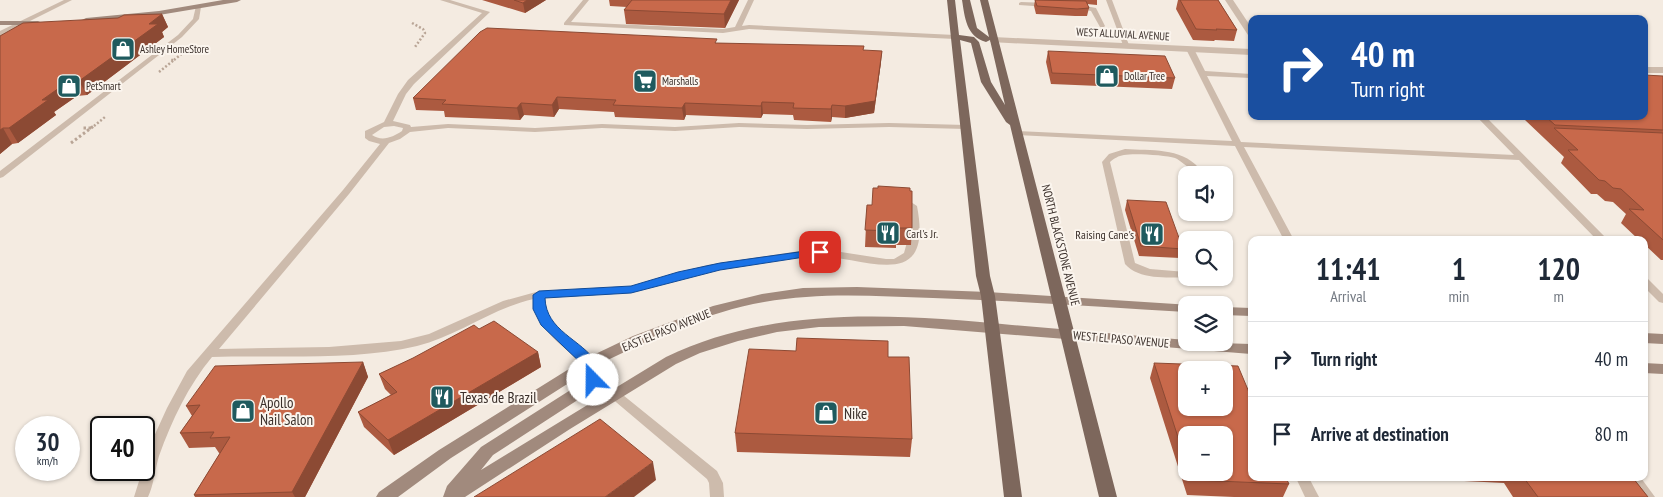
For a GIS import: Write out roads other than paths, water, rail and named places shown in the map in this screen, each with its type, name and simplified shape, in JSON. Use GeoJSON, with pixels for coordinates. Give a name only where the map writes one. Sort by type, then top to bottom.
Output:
{"type":"FeatureCollection","features":[{"type":"Feature","properties":{"kind":"main road"},"geometry":{"type":"LineString","coordinates":[[951,0],[983,276],[988,296],[1013,497]]}},
{"type":"Feature","properties":{"kind":"main road"},"geometry":{"type":"LineString","coordinates":[[966,0],[974,33],[993,40]]}},
{"type":"Feature","properties":{"kind":"main road","name":"NORTH BLACKSTONE AVENUE"},"geometry":{"type":"LineString","coordinates":[[984,0],[1108,497]]}},
{"type":"Feature","properties":{"kind":"main road"},"geometry":{"type":"LineString","coordinates":[[956,37],[965,37],[975,42],[986,82],[1018,132]]}},
{"type":"Feature","properties":{"kind":"street"},"geometry":{"type":"LineString","coordinates":[[74,21],[150,14],[236,0]]}},
{"type":"Feature","properties":{"kind":"street"},"geometry":{"type":"LineString","coordinates":[[1229,0],[1248,28]]}},
{"type":"Feature","properties":{"kind":"street"},"geometry":{"type":"LineString","coordinates":[[0,23],[47,22]]}},
{"type":"Feature","properties":{"kind":"street","name":"WEST ALLUVIAL AVENUE"},"geometry":{"type":"LineString","coordinates":[[993,40],[1248,52]]}},
{"type":"Feature","properties":{"kind":"street"},"geometry":{"type":"LineString","coordinates":[[1648,70],[1663,70]]}},
{"type":"Feature","properties":{"kind":"street","name":"EAST EL PASO AVENUE"},"geometry":{"type":"LineString","coordinates":[[385,497],[445,454],[590,363],[638,339],[718,309],[762,298],[803,292],[857,291],[988,296]]}},
{"type":"Feature","properties":{"kind":"street"},"geometry":{"type":"LineString","coordinates":[[988,296],[1178,308]]}},
{"type":"Feature","properties":{"kind":"street"},"geometry":{"type":"LineString","coordinates":[[1233,311],[1248,312]]}},
{"type":"Feature","properties":{"kind":"street"},"geometry":{"type":"LineString","coordinates":[[452,497],[543,437],[662,364],[697,349],[732,338],[772,328],[814,322],[858,320],[992,328]]}},
{"type":"Feature","properties":{"kind":"street","name":"WEST EL PASO AVENUE"},"geometry":{"type":"LineString","coordinates":[[992,328],[1248,351]]}},
{"type":"Feature","properties":{"kind":"street"},"geometry":{"type":"LineString","coordinates":[[1648,338],[1663,339]]}},
{"type":"Feature","properties":{"kind":"street"},"geometry":{"type":"LineString","coordinates":[[448,497],[487,451],[588,386],[594,375],[590,363]]}},
{"type":"Feature","properties":{"kind":"street"},"geometry":{"type":"LineString","coordinates":[[1648,368],[1663,369]]}},
{"type":"Feature","properties":{"kind":"lane"},"geometry":{"type":"LineString","coordinates":[[0,34],[69,0]]}},
{"type":"Feature","properties":{"kind":"lane"},"geometry":{"type":"LineString","coordinates":[[388,124],[402,94],[411,82],[487,12],[444,0]]}},
{"type":"Feature","properties":{"kind":"lane"},"geometry":{"type":"LineString","coordinates":[[586,0],[566,24],[723,31],[749,27],[956,37]]}},
{"type":"Feature","properties":{"kind":"lane"},"geometry":{"type":"LineString","coordinates":[[738,28],[751,0]]}},
{"type":"Feature","properties":{"kind":"lane"},"geometry":{"type":"LineString","coordinates":[[1109,0],[1126,45]]}},
{"type":"Feature","properties":{"kind":"lane"},"geometry":{"type":"LineString","coordinates":[[1021,4],[1061,5]]}},
{"type":"Feature","properties":{"kind":"lane"},"geometry":{"type":"LineString","coordinates":[[1070,6],[1094,9],[1102,26]]}},
{"type":"Feature","properties":{"kind":"lane"},"geometry":{"type":"LineString","coordinates":[[0,175],[180,36],[196,19],[198,7]]}},
{"type":"Feature","properties":{"kind":"lane"},"geometry":{"type":"LineString","coordinates":[[1190,48],[1287,236]]}},
{"type":"Feature","properties":{"kind":"lane"},"geometry":{"type":"LineString","coordinates":[[1202,73],[1248,76]]}},
{"type":"Feature","properties":{"kind":"lane"},"geometry":{"type":"LineString","coordinates":[[1484,120],[1599,236]]}},
{"type":"Feature","properties":{"kind":"lane"},"geometry":{"type":"LineString","coordinates":[[407,130],[404,124],[388,124],[371,130],[368,136],[374,140],[386,140],[398,137],[407,130],[448,126],[539,130],[602,126],[675,129],[739,125],[807,128],[889,125],[966,127]]}},
{"type":"Feature","properties":{"kind":"lane"},"geometry":{"type":"LineString","coordinates":[[1018,132],[1522,158]]}},
{"type":"Feature","properties":{"kind":"lane"},"geometry":{"type":"LineString","coordinates":[[146,494],[148,468],[173,408],[191,374],[346,192],[386,140]]}},
{"type":"Feature","properties":{"kind":"lane"},"geometry":{"type":"LineString","coordinates":[[1178,275],[1138,270],[1130,264],[1106,162],[1112,156],[1125,152],[1167,154],[1180,157],[1192,166]]}},
{"type":"Feature","properties":{"kind":"lane"},"geometry":{"type":"LineString","coordinates":[[208,353],[401,346],[432,338],[498,305],[539,295],[631,290],[720,266],[820,252],[855,258],[887,261],[902,260],[907,257],[914,246],[913,209],[908,202],[894,195]]}},
{"type":"Feature","properties":{"kind":"lane"},"geometry":{"type":"LineString","coordinates":[[1648,285],[1663,300]]}},
{"type":"Feature","properties":{"kind":"lane"},"geometry":{"type":"LineString","coordinates":[[539,295],[539,309],[546,322],[590,363]]}},
{"type":"Feature","properties":{"kind":"lane"},"geometry":{"type":"LineString","coordinates":[[614,394],[712,475],[716,483],[717,497]]}},
{"type":"Feature","properties":{"kind":"lane"},"geometry":{"type":"LineString","coordinates":[[1304,481],[1312,497]]}},
{"type":"Feature","properties":{"kind":"lane"},"geometry":{"type":"LineString","coordinates":[[1636,481],[1648,497]]}},
{"type":"Feature","properties":{"kind":"place","name":"Ashley HomeStore"},"geometry":{"type":"Point","coordinates":[123,49]}},
{"type":"Feature","properties":{"kind":"place","name":"Dollar Tree"},"geometry":{"type":"Point","coordinates":[1107,76]}},
{"type":"Feature","properties":{"kind":"place","name":"Marshalls"},"geometry":{"type":"Point","coordinates":[645,81]}},
{"type":"Feature","properties":{"kind":"place","name":"PetSmart"},"geometry":{"type":"Point","coordinates":[69,86]}},
{"type":"Feature","properties":{"kind":"place","name":"Carl's Jr."},"geometry":{"type":"Point","coordinates":[888,233]}},
{"type":"Feature","properties":{"kind":"place","name":"Raising Cane's"},"geometry":{"type":"Point","coordinates":[1152,234]}},
{"type":"Feature","properties":{"kind":"place","name":"Texas de Brazil"},"geometry":{"type":"Point","coordinates":[442,397]}},
{"type":"Feature","properties":{"kind":"place","name":"Apollo Nail Salon"},"geometry":{"type":"Point","coordinates":[243,411]}},
{"type":"Feature","properties":{"kind":"place","name":"Nike"},"geometry":{"type":"Point","coordinates":[826,413]}}]}
